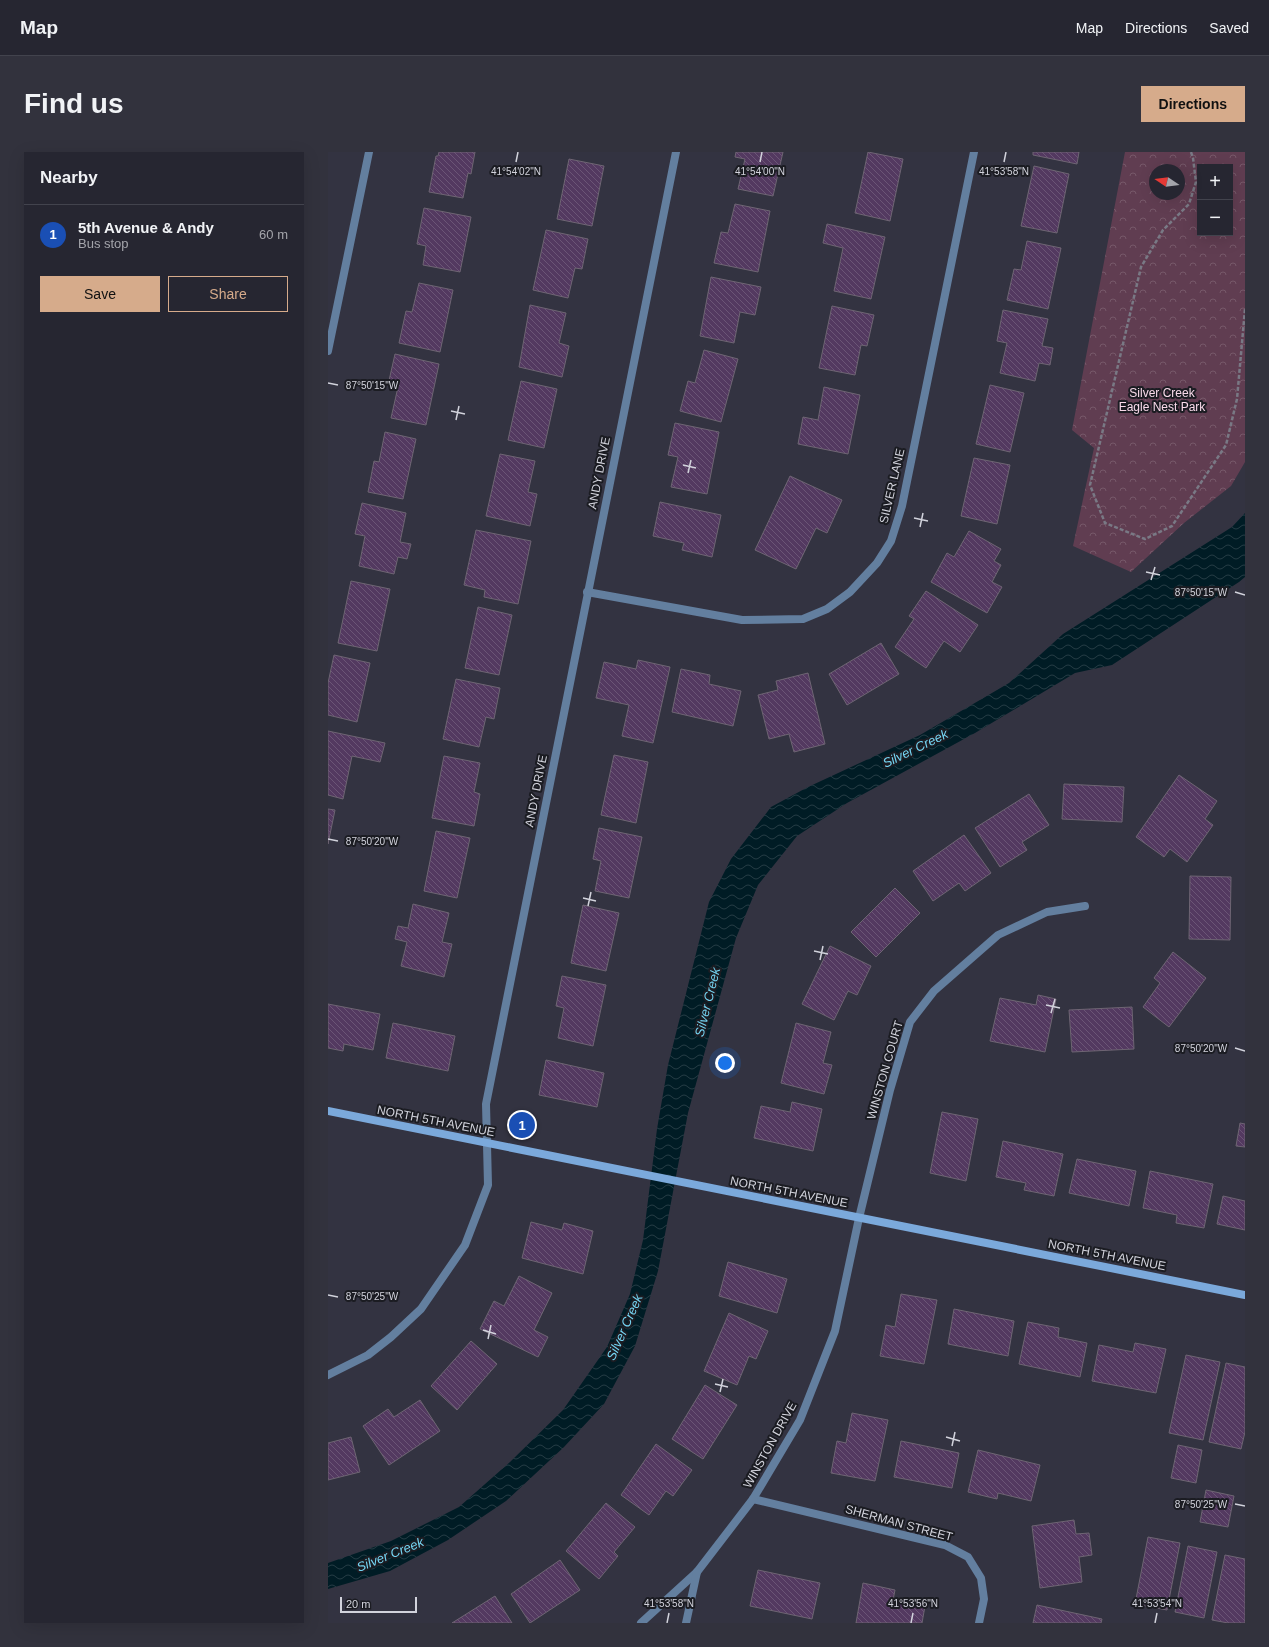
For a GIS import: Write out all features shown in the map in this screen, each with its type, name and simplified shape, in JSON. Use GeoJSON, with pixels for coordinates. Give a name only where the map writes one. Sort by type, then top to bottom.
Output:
{"type":"FeatureCollection","features":[{"type":"Feature","properties":{"kind":"street"},"geometry":{"type":"LineString","coordinates":[[328,351],[369,152]]}},
{"type":"Feature","properties":{"kind":"street","name":"ANDY DRIVE"},"geometry":{"type":"LineString","coordinates":[[328,1375],[368,1355],[391,1337],[421,1309],[465,1245],[488,1185],[486,1104],[676,152]]}},
{"type":"Feature","properties":{"kind":"street","name":"SILVER LANE"},"geometry":{"type":"LineString","coordinates":[[587,592],[742,620],[803,619],[827,609],[850,592],[877,562],[891,541],[902,506],[974,152]]}},
{"type":"Feature","properties":{"kind":"street","name":"WINSTON COURT"},"geometry":{"type":"LineString","coordinates":[[859,1218],[890,1090],[910,1022],[934,991],[998,936],[1047,912],[1085,906]]}},
{"type":"Feature","properties":{"kind":"street","name":"NORTH 5TH AVENUE"},"geometry":{"type":"LineString","coordinates":[[328,1112],[1245,1295]]}},
{"type":"Feature","properties":{"kind":"street","name":"WINSTON DRIVE"},"geometry":{"type":"LineString","coordinates":[[641,1623],[697,1572],[753,1499],[800,1420],[835,1331],[859,1218]]}},
{"type":"Feature","properties":{"kind":"street","name":"SHERMAN STREET"},"geometry":{"type":"LineString","coordinates":[[753,1499],[945,1545],[968,1557],[981,1578],[984,1599],[979,1623]]}},
{"type":"Feature","properties":{"kind":"street"},"geometry":{"type":"LineString","coordinates":[[686,1623],[697,1572]]}},
{"type":"Feature","properties":{"kind":"path"},"geometry":{"type":"LineString","coordinates":[[1191,152],[1196,182],[1189,204],[1163,230],[1141,267],[1090,485],[1105,523],[1145,539],[1172,526],[1226,445],[1237,399],[1245,309]]}},
{"type":"Feature","properties":{"kind":"green space","name":"Silver Creek Eagle Nest Park"},"geometry":{"type":"Polygon","coordinates":[[[1125,152],[1245,152],[1245,462],[1231,486],[1184,523],[1131,572],[1073,546],[1094,448],[1072,430],[1125,152]]]}},
{"type":"Feature","properties":{"kind":"water","name":"Silver Creek"},"geometry":{"type":"Polygon","coordinates":[[[1245,513],[1245,577],[1239,582],[1112,665],[1075,673],[975,733],[847,803],[797,836],[758,885],[736,938],[688,1113],[658,1271],[635,1346],[604,1404],[564,1447],[506,1501],[448,1540],[390,1571],[328,1589],[328,1563],[391,1541],[459,1507],[510,1462],[563,1410],[607,1347],[630,1294],[643,1240],[657,1129],[668,1065],[709,902],[731,859],[771,807],[808,787],[920,735],[1009,683],[1063,634],[1232,527],[1245,513]]]}},
{"type":"Feature","properties":{"kind":"building"},"geometry":{"type":"Polygon","coordinates":[[[439,152],[475,152],[471,174],[468,173],[463,198],[429,192],[436,156],[438,156],[439,152]]]}},
{"type":"Feature","properties":{"kind":"building"},"geometry":{"type":"Polygon","coordinates":[[[736,152],[783,152],[773,196],[738,189],[745,159],[735,157],[736,152]]]}},
{"type":"Feature","properties":{"kind":"building"},"geometry":{"type":"Polygon","coordinates":[[[868,152],[903,159],[890,221],[855,213],[868,152]]]}},
{"type":"Feature","properties":{"kind":"building"},"geometry":{"type":"Polygon","coordinates":[[[1033,152],[1079,152],[1077,164],[1033,155],[1033,152]]]}},
{"type":"Feature","properties":{"kind":"building"},"geometry":{"type":"Polygon","coordinates":[[[569,159],[604,166],[592,226],[557,219],[569,159]]]}},
{"type":"Feature","properties":{"kind":"building"},"geometry":{"type":"Polygon","coordinates":[[[1034,166],[1069,174],[1057,233],[1021,226],[1034,166]]]}},
{"type":"Feature","properties":{"kind":"building"},"geometry":{"type":"Polygon","coordinates":[[[735,204],[770,211],[758,272],[714,263],[721,232],[728,233],[735,204]]]}},
{"type":"Feature","properties":{"kind":"building"},"geometry":{"type":"Polygon","coordinates":[[[424,208],[471,217],[460,272],[423,265],[426,246],[417,244],[424,208]]]}},
{"type":"Feature","properties":{"kind":"building"},"geometry":{"type":"Polygon","coordinates":[[[827,224],[885,237],[871,299],[834,291],[843,248],[823,243],[827,224]]]}},
{"type":"Feature","properties":{"kind":"building"},"geometry":{"type":"Polygon","coordinates":[[[546,230],[588,239],[582,269],[575,268],[568,298],[533,290],[546,230]]]}},
{"type":"Feature","properties":{"kind":"building"},"geometry":{"type":"Polygon","coordinates":[[[1027,241],[1061,248],[1048,309],[1007,300],[1014,269],[1021,270],[1027,241]]]}},
{"type":"Feature","properties":{"kind":"building"},"geometry":{"type":"Polygon","coordinates":[[[711,277],[761,287],[755,315],[740,312],[734,343],[700,336],[711,277]]]}},
{"type":"Feature","properties":{"kind":"building"},"geometry":{"type":"Polygon","coordinates":[[[419,283],[453,290],[440,352],[399,343],[406,311],[412,312],[419,283]]]}},
{"type":"Feature","properties":{"kind":"building"},"geometry":{"type":"Polygon","coordinates":[[[530,305],[566,313],[559,343],[569,346],[562,377],[519,367],[530,305]]]}},
{"type":"Feature","properties":{"kind":"building"},"geometry":{"type":"Polygon","coordinates":[[[832,306],[874,315],[867,346],[861,345],[855,375],[819,368],[832,306]]]}},
{"type":"Feature","properties":{"kind":"building"},"geometry":{"type":"Polygon","coordinates":[[[1003,310],[1048,319],[1042,346],[1053,348],[1050,365],[1039,363],[1035,381],[1000,373],[1007,343],[997,341],[1003,310]]]}},
{"type":"Feature","properties":{"kind":"building"},"geometry":{"type":"Polygon","coordinates":[[[704,350],[738,359],[721,422],[680,411],[688,381],[695,383],[704,350]]]}},
{"type":"Feature","properties":{"kind":"building"},"geometry":{"type":"Polygon","coordinates":[[[395,354],[439,364],[426,425],[391,418],[398,387],[388,385],[395,354]]]}},
{"type":"Feature","properties":{"kind":"building"},"geometry":{"type":"Polygon","coordinates":[[[521,381],[557,389],[544,448],[508,440],[521,381]]]}},
{"type":"Feature","properties":{"kind":"building"},"geometry":{"type":"Polygon","coordinates":[[[990,385],[1024,393],[1010,452],[976,444],[990,385]]]}},
{"type":"Feature","properties":{"kind":"building"},"geometry":{"type":"Polygon","coordinates":[[[824,387],[860,395],[848,454],[798,444],[803,417],[818,420],[824,387]]]}},
{"type":"Feature","properties":{"kind":"building"},"geometry":{"type":"Polygon","coordinates":[[[675,423],[719,432],[707,494],[671,487],[678,457],[668,455],[675,423]]]}},
{"type":"Feature","properties":{"kind":"building"},"geometry":{"type":"Polygon","coordinates":[[[385,432],[416,439],[403,499],[368,492],[374,461],[379,462],[385,432]]]}},
{"type":"Feature","properties":{"kind":"building"},"geometry":{"type":"Polygon","coordinates":[[[500,454],[535,461],[528,492],[537,494],[530,526],[486,516],[500,454]]]}},
{"type":"Feature","properties":{"kind":"building"},"geometry":{"type":"Polygon","coordinates":[[[974,458],[1010,465],[997,524],[961,516],[974,458]]]}},
{"type":"Feature","properties":{"kind":"building"},"geometry":{"type":"Polygon","coordinates":[[[790,476],[842,500],[827,533],[816,528],[796,569],[755,550],[790,476]]]}},
{"type":"Feature","properties":{"kind":"building"},"geometry":{"type":"Polygon","coordinates":[[[660,502],[721,515],[712,557],[682,550],[684,543],[653,536],[660,502]]]}},
{"type":"Feature","properties":{"kind":"building"},"geometry":{"type":"Polygon","coordinates":[[[362,503],[406,513],[400,542],[411,544],[407,559],[398,557],[394,574],[359,566],[365,536],[355,534],[362,503]]]}},
{"type":"Feature","properties":{"kind":"building"},"geometry":{"type":"Polygon","coordinates":[[[476,530],[531,541],[518,604],[484,597],[485,590],[464,585],[476,530]]]}},
{"type":"Feature","properties":{"kind":"building"},"geometry":{"type":"Polygon","coordinates":[[[969,531],[1001,549],[994,561],[1001,565],[992,582],[1002,587],[987,613],[931,582],[947,553],[954,557],[969,531]]]}},
{"type":"Feature","properties":{"kind":"building"},"geometry":{"type":"Polygon","coordinates":[[[351,581],[390,589],[377,651],[338,643],[351,581]]]}},
{"type":"Feature","properties":{"kind":"building"},"geometry":{"type":"Polygon","coordinates":[[[926,591],[978,625],[960,652],[944,641],[926,668],[895,647],[914,619],[909,616],[926,591]]]}},
{"type":"Feature","properties":{"kind":"building"},"geometry":{"type":"Polygon","coordinates":[[[478,607],[512,615],[499,675],[465,668],[478,607]]]}},
{"type":"Feature","properties":{"kind":"building"},"geometry":{"type":"Polygon","coordinates":[[[881,643],[899,674],[847,705],[829,674],[881,643]]]}},
{"type":"Feature","properties":{"kind":"building"},"geometry":{"type":"Polygon","coordinates":[[[334,655],[370,663],[357,722],[328,715],[328,683],[334,655]]]}},
{"type":"Feature","properties":{"kind":"building"},"geometry":{"type":"Polygon","coordinates":[[[638,660],[670,667],[653,743],[622,736],[629,705],[596,698],[604,662],[636,669],[638,660]]]}},
{"type":"Feature","properties":{"kind":"building"},"geometry":{"type":"Polygon","coordinates":[[[681,669],[710,675],[709,684],[741,691],[733,726],[672,712],[681,669]]]}},
{"type":"Feature","properties":{"kind":"building"},"geometry":{"type":"Polygon","coordinates":[[[808,673],[825,744],[794,752],[789,734],[769,739],[758,695],[778,690],[776,681],[808,673]]]}},
{"type":"Feature","properties":{"kind":"building"},"geometry":{"type":"Polygon","coordinates":[[[456,679],[500,688],[494,719],[486,717],[479,747],[443,739],[456,679]]]}},
{"type":"Feature","properties":{"kind":"building"},"geometry":{"type":"Polygon","coordinates":[[[328,731],[385,743],[380,762],[352,756],[343,799],[328,795],[328,731]]]}},
{"type":"Feature","properties":{"kind":"building"},"geometry":{"type":"Polygon","coordinates":[[[614,755],[648,762],[636,823],[601,815],[614,755]]]}},
{"type":"Feature","properties":{"kind":"building"},"geometry":{"type":"Polygon","coordinates":[[[444,756],[480,763],[474,792],[480,794],[474,826],[432,818],[444,756]]]}},
{"type":"Feature","properties":{"kind":"building"},"geometry":{"type":"Polygon","coordinates":[[[1179,775],[1217,801],[1205,819],[1213,825],[1187,862],[1170,849],[1164,857],[1136,837],[1179,775]]]}},
{"type":"Feature","properties":{"kind":"building"},"geometry":{"type":"Polygon","coordinates":[[[1064,784],[1124,787],[1122,822],[1062,819],[1064,784]]]}},
{"type":"Feature","properties":{"kind":"building"},"geometry":{"type":"Polygon","coordinates":[[[1029,794],[1049,825],[1022,842],[1027,850],[1000,867],[975,828],[1029,794]]]}},
{"type":"Feature","properties":{"kind":"building"},"geometry":{"type":"Polygon","coordinates":[[[328,809],[335,810],[328,844],[328,809]]]}},
{"type":"Feature","properties":{"kind":"building"},"geometry":{"type":"Polygon","coordinates":[[[599,828],[642,837],[629,898],[595,891],[601,861],[593,859],[599,828]]]}},
{"type":"Feature","properties":{"kind":"building"},"geometry":{"type":"Polygon","coordinates":[[[436,831],[470,838],[457,898],[424,891],[436,831]]]}},
{"type":"Feature","properties":{"kind":"building"},"geometry":{"type":"Polygon","coordinates":[[[964,835],[991,873],[965,891],[959,883],[933,901],[913,871],[964,835]]]}},
{"type":"Feature","properties":{"kind":"building"},"geometry":{"type":"Polygon","coordinates":[[[1190,876],[1231,877],[1230,940],[1189,939],[1190,876]]]}},
{"type":"Feature","properties":{"kind":"building"},"geometry":{"type":"Polygon","coordinates":[[[895,888],[920,913],[876,957],[851,932],[895,888]]]}},
{"type":"Feature","properties":{"kind":"building"},"geometry":{"type":"Polygon","coordinates":[[[413,904],[449,913],[442,942],[452,944],[444,977],[401,966],[407,942],[395,939],[398,926],[408,928],[413,904]]]}},
{"type":"Feature","properties":{"kind":"building"},"geometry":{"type":"Polygon","coordinates":[[[583,905],[619,913],[606,971],[571,963],[583,905]]]}},
{"type":"Feature","properties":{"kind":"building"},"geometry":{"type":"Polygon","coordinates":[[[830,946],[871,966],[857,995],[848,991],[834,1020],[802,1004],[830,946]]]}},
{"type":"Feature","properties":{"kind":"building"},"geometry":{"type":"Polygon","coordinates":[[[1173,952],[1206,978],[1169,1027],[1143,1007],[1160,983],[1154,978],[1173,952]]]}},
{"type":"Feature","properties":{"kind":"building"},"geometry":{"type":"Polygon","coordinates":[[[562,976],[606,985],[593,1046],[558,1038],[564,1008],[556,1006],[562,976]]]}},
{"type":"Feature","properties":{"kind":"building"},"geometry":{"type":"Polygon","coordinates":[[[1038,995],[1056,999],[1045,1052],[990,1041],[1000,998],[1036,1005],[1038,995]]]}},
{"type":"Feature","properties":{"kind":"building"},"geometry":{"type":"Polygon","coordinates":[[[328,1004],[380,1014],[373,1050],[344,1044],[343,1051],[328,1048],[328,1004]]]}},
{"type":"Feature","properties":{"kind":"building"},"geometry":{"type":"Polygon","coordinates":[[[1132,1007],[1134,1049],[1072,1052],[1069,1010],[1132,1007]]]}},
{"type":"Feature","properties":{"kind":"building"},"geometry":{"type":"Polygon","coordinates":[[[393,1023],[455,1036],[448,1071],[386,1058],[393,1023]]]}},
{"type":"Feature","properties":{"kind":"building"},"geometry":{"type":"Polygon","coordinates":[[[796,1023],[831,1032],[823,1063],[832,1065],[824,1094],[781,1083],[796,1023]]]}},
{"type":"Feature","properties":{"kind":"building"},"geometry":{"type":"Polygon","coordinates":[[[546,1060],[604,1073],[597,1107],[539,1095],[546,1060]]]}},
{"type":"Feature","properties":{"kind":"building"},"geometry":{"type":"Polygon","coordinates":[[[792,1102],[822,1109],[813,1151],[754,1138],[761,1106],[790,1112],[792,1102]]]}},
{"type":"Feature","properties":{"kind":"building"},"geometry":{"type":"Polygon","coordinates":[[[942,1112],[978,1119],[966,1181],[930,1173],[942,1112]]]}},
{"type":"Feature","properties":{"kind":"building"},"geometry":{"type":"Polygon","coordinates":[[[1240,1123],[1245,1124],[1245,1147],[1236,1146],[1240,1123]]]}},
{"type":"Feature","properties":{"kind":"building"},"geometry":{"type":"Polygon","coordinates":[[[1003,1141],[1063,1154],[1054,1196],[1024,1190],[1026,1183],[996,1177],[1003,1141]]]}},
{"type":"Feature","properties":{"kind":"building"},"geometry":{"type":"Polygon","coordinates":[[[1077,1159],[1136,1171],[1129,1206],[1069,1193],[1077,1159]]]}},
{"type":"Feature","properties":{"kind":"building"},"geometry":{"type":"Polygon","coordinates":[[[1150,1171],[1213,1184],[1204,1228],[1176,1223],[1177,1215],[1143,1208],[1150,1171]]]}},
{"type":"Feature","properties":{"kind":"building"},"geometry":{"type":"Polygon","coordinates":[[[1223,1196],[1245,1201],[1245,1230],[1217,1224],[1223,1196]]]}},
{"type":"Feature","properties":{"kind":"building"},"geometry":{"type":"Polygon","coordinates":[[[531,1222],[562,1230],[564,1223],[593,1231],[583,1274],[522,1258],[531,1222]]]}},
{"type":"Feature","properties":{"kind":"building"},"geometry":{"type":"Polygon","coordinates":[[[728,1262],[787,1279],[777,1313],[719,1296],[728,1262]]]}},
{"type":"Feature","properties":{"kind":"building"},"geometry":{"type":"Polygon","coordinates":[[[519,1276],[552,1293],[534,1330],[548,1337],[538,1357],[480,1329],[494,1301],[504,1306],[519,1276]]]}},
{"type":"Feature","properties":{"kind":"building"},"geometry":{"type":"Polygon","coordinates":[[[901,1294],[937,1300],[924,1364],[880,1356],[886,1325],[895,1327],[901,1294]]]}},
{"type":"Feature","properties":{"kind":"building"},"geometry":{"type":"Polygon","coordinates":[[[954,1309],[1014,1321],[1008,1356],[948,1344],[954,1309]]]}},
{"type":"Feature","properties":{"kind":"building"},"geometry":{"type":"Polygon","coordinates":[[[729,1313],[768,1331],[756,1359],[749,1356],[737,1385],[704,1371],[729,1313]]]}},
{"type":"Feature","properties":{"kind":"building"},"geometry":{"type":"Polygon","coordinates":[[[1028,1322],[1059,1328],[1058,1337],[1087,1343],[1080,1377],[1019,1364],[1028,1322]]]}},
{"type":"Feature","properties":{"kind":"building"},"geometry":{"type":"Polygon","coordinates":[[[471,1341],[497,1364],[457,1410],[431,1386],[471,1341]]]}},
{"type":"Feature","properties":{"kind":"building"},"geometry":{"type":"Polygon","coordinates":[[[1135,1343],[1166,1349],[1156,1393],[1092,1381],[1099,1345],[1133,1352],[1135,1343]]]}},
{"type":"Feature","properties":{"kind":"building"},"geometry":{"type":"Polygon","coordinates":[[[1186,1355],[1220,1362],[1203,1440],[1169,1433],[1186,1355]]]}},
{"type":"Feature","properties":{"kind":"building"},"geometry":{"type":"Polygon","coordinates":[[[1226,1363],[1245,1367],[1245,1432],[1241,1449],[1209,1442],[1226,1363]]]}},
{"type":"Feature","properties":{"kind":"building"},"geometry":{"type":"Polygon","coordinates":[[[705,1385],[737,1405],[703,1459],[672,1439],[705,1385]]]}},
{"type":"Feature","properties":{"kind":"building"},"geometry":{"type":"Polygon","coordinates":[[[420,1400],[440,1431],[389,1465],[363,1426],[388,1409],[394,1417],[420,1400]]]}},
{"type":"Feature","properties":{"kind":"building"},"geometry":{"type":"Polygon","coordinates":[[[852,1413],[888,1420],[875,1481],[831,1473],[837,1441],[846,1443],[852,1413]]]}},
{"type":"Feature","properties":{"kind":"building"},"geometry":{"type":"Polygon","coordinates":[[[351,1437],[360,1472],[328,1480],[328,1443],[351,1437]]]}},
{"type":"Feature","properties":{"kind":"building"},"geometry":{"type":"Polygon","coordinates":[[[901,1441],[959,1453],[952,1488],[894,1477],[901,1441]]]}},
{"type":"Feature","properties":{"kind":"building"},"geometry":{"type":"Polygon","coordinates":[[[656,1444],[692,1470],[673,1496],[666,1491],[649,1515],[621,1495],[656,1444]]]}},
{"type":"Feature","properties":{"kind":"building"},"geometry":{"type":"Polygon","coordinates":[[[1178,1445],[1202,1450],[1196,1483],[1171,1478],[1178,1445]]]}},
{"type":"Feature","properties":{"kind":"building"},"geometry":{"type":"Polygon","coordinates":[[[978,1450],[1040,1465],[1031,1501],[998,1493],[997,1499],[968,1492],[978,1450]]]}},
{"type":"Feature","properties":{"kind":"building"},"geometry":{"type":"Polygon","coordinates":[[[1206,1490],[1234,1496],[1228,1527],[1200,1522],[1206,1490]]]}},
{"type":"Feature","properties":{"kind":"building"},"geometry":{"type":"Polygon","coordinates":[[[606,1503],[635,1527],[614,1552],[618,1556],[599,1579],[566,1551],[606,1503]]]}},
{"type":"Feature","properties":{"kind":"building"},"geometry":{"type":"Polygon","coordinates":[[[1074,1520],[1076,1534],[1089,1533],[1092,1555],[1079,1557],[1082,1582],[1040,1588],[1032,1526],[1074,1520]]]}},
{"type":"Feature","properties":{"kind":"building"},"geometry":{"type":"Polygon","coordinates":[[[1148,1537],[1180,1543],[1167,1610],[1135,1604],[1148,1537]]]}},
{"type":"Feature","properties":{"kind":"building"},"geometry":{"type":"Polygon","coordinates":[[[1188,1546],[1217,1552],[1204,1618],[1175,1612],[1188,1546]]]}},
{"type":"Feature","properties":{"kind":"building"},"geometry":{"type":"Polygon","coordinates":[[[1225,1555],[1245,1559],[1245,1623],[1228,1623],[1212,1620],[1225,1555]]]}},
{"type":"Feature","properties":{"kind":"building"},"geometry":{"type":"Polygon","coordinates":[[[560,1560],[580,1590],[530,1623],[511,1594],[560,1560]]]}},
{"type":"Feature","properties":{"kind":"building"},"geometry":{"type":"Polygon","coordinates":[[[758,1570],[820,1583],[812,1619],[750,1606],[758,1570]]]}},
{"type":"Feature","properties":{"kind":"building"},"geometry":{"type":"Polygon","coordinates":[[[863,1583],[895,1590],[893,1600],[925,1606],[922,1623],[856,1623],[863,1583]]]}},
{"type":"Feature","properties":{"kind":"building"},"geometry":{"type":"Polygon","coordinates":[[[495,1596],[512,1623],[452,1623],[495,1596]]]}},
{"type":"Feature","properties":{"kind":"building"},"geometry":{"type":"Polygon","coordinates":[[[1037,1605],[1102,1619],[1101,1623],[1033,1623],[1037,1605]]]}},
{"type":"Feature","properties":{"kind":"place","name":"5th Avenue & Andy"},"geometry":{"type":"Point","coordinates":[522,1125]}}]}
